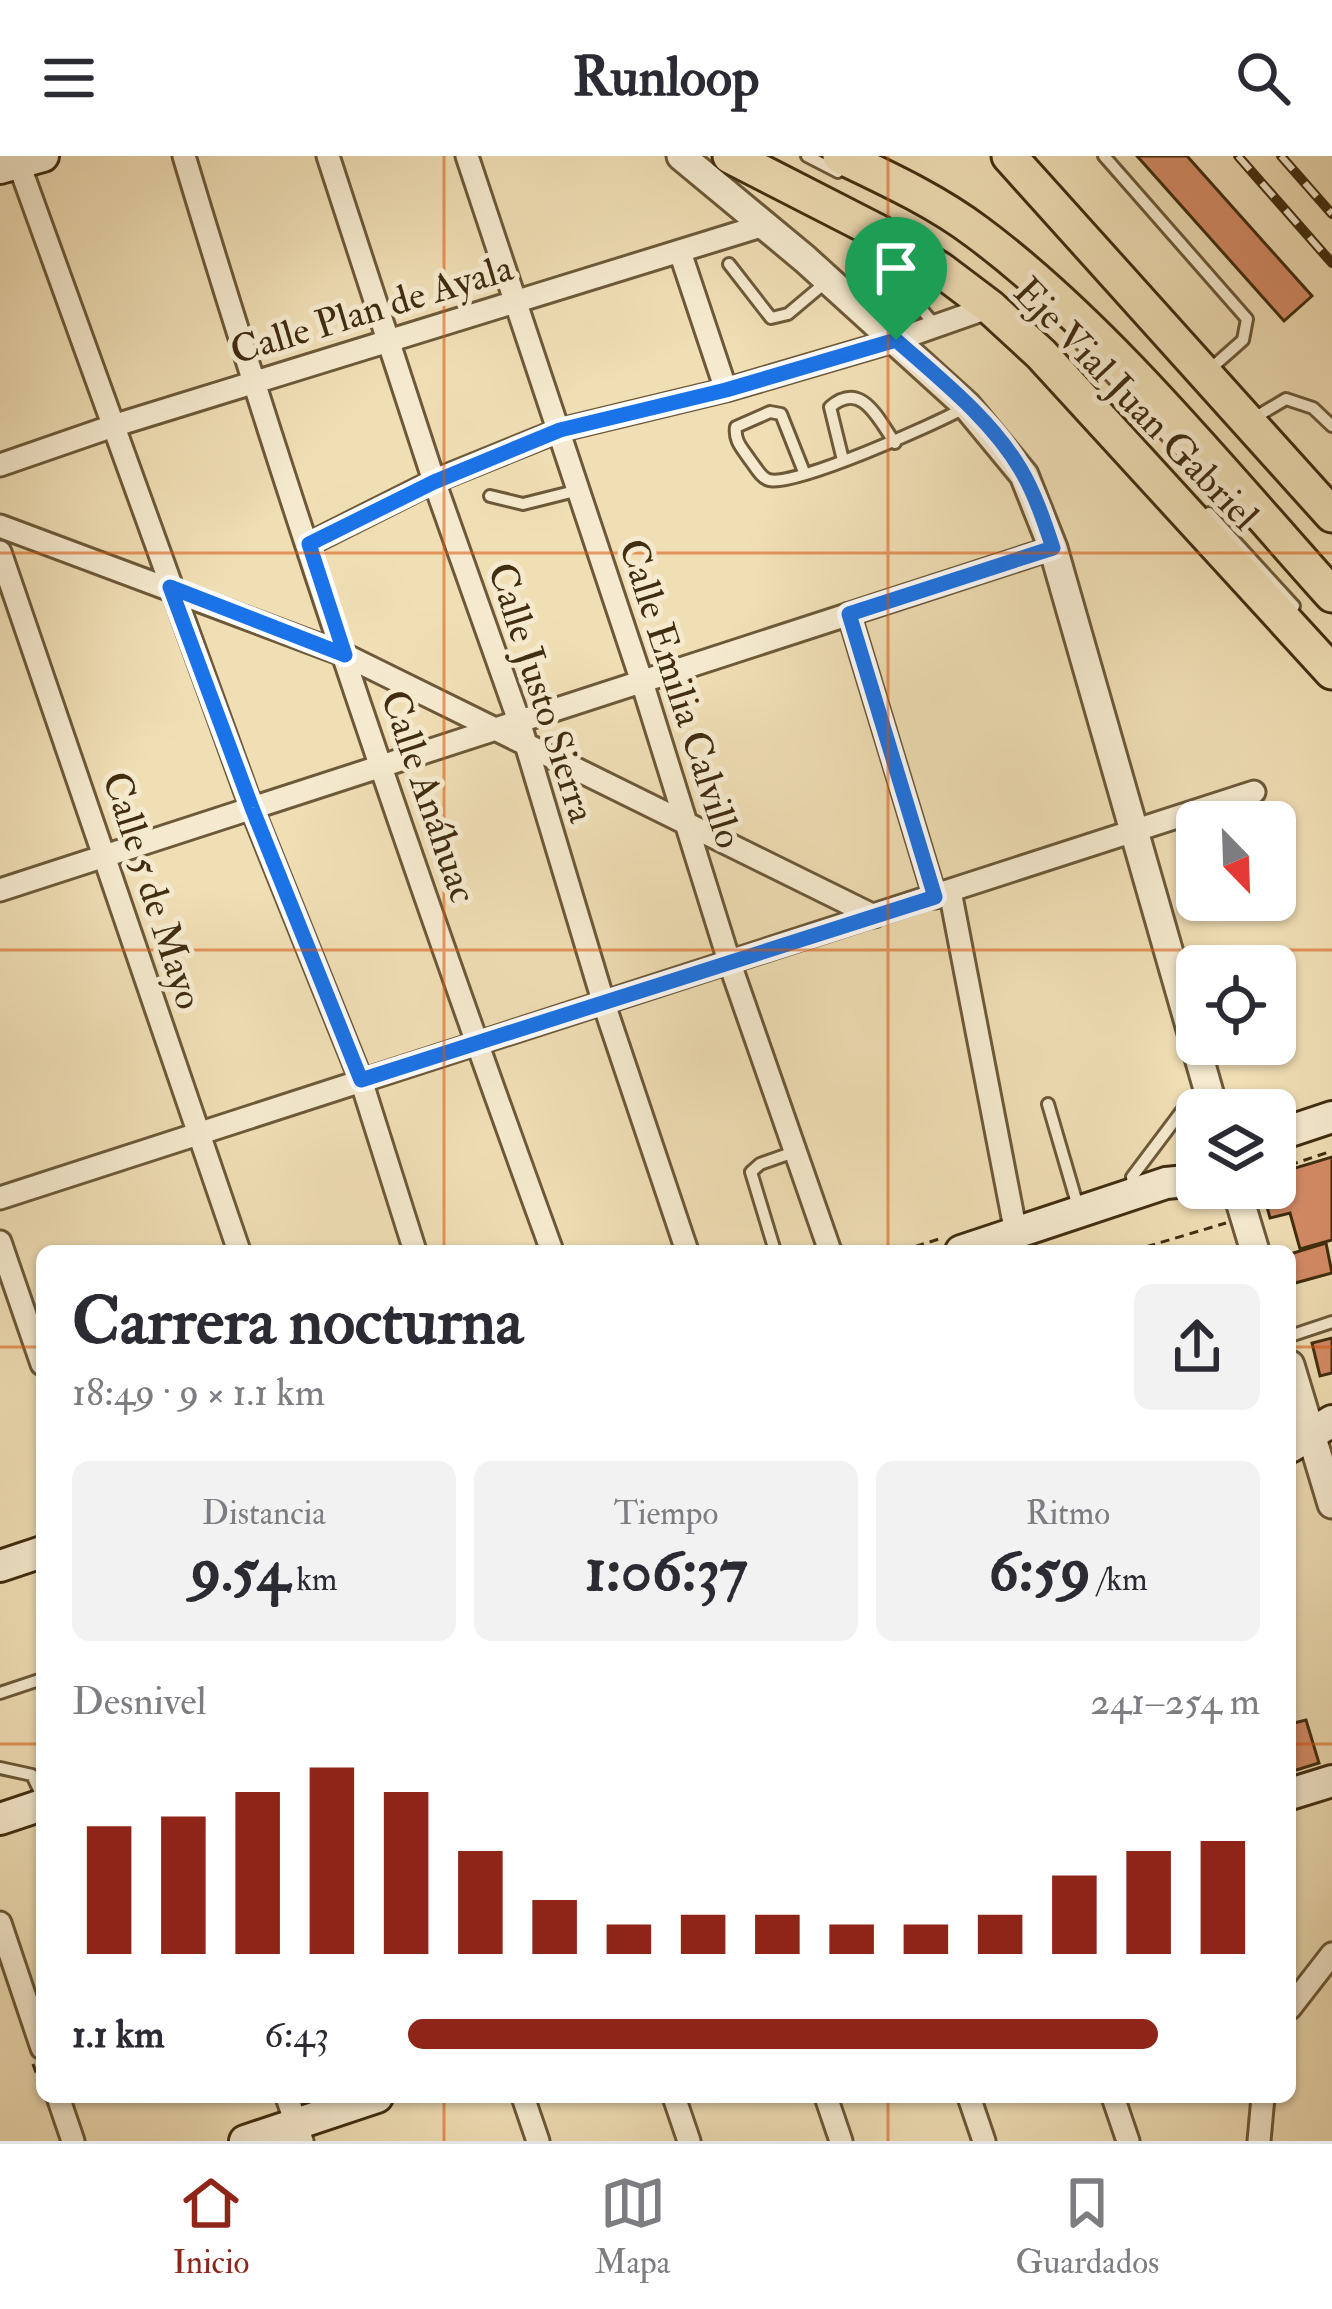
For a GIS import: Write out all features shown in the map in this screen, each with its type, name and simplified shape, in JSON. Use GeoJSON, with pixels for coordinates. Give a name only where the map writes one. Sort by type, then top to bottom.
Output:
{"type":"FeatureCollection","features":[{"type":"Feature","properties":{"kind":"main road","name":"Eje Vial Juan Gabriel"},"geometry":{"type":"LineString","coordinates":[[730,156],[890,238],[994,301],[1332,672]]}},
{"type":"Feature","properties":{"kind":"main road"},"geometry":{"type":"LineString","coordinates":[[1010,156],[1332,515]]}},
{"type":"Feature","properties":{"kind":"main road","name":"Eje Vial Juan Gabriel"},"geometry":{"type":"LineString","coordinates":[[843,166],[934,205],[975,230],[1020,267],[1099,341],[1208,457],[1326,599]]}},
{"type":"Feature","properties":{"kind":"main road"},"geometry":{"type":"LineString","coordinates":[[1208,457],[1248,422]]}},
{"type":"Feature","properties":{"kind":"main road"},"geometry":{"type":"LineString","coordinates":[[1296,1129],[1332,1117]]}},
{"type":"Feature","properties":{"kind":"main road"},"geometry":{"type":"LineString","coordinates":[[1296,1149],[1332,1138]]}},
{"type":"Feature","properties":{"kind":"main road"},"geometry":{"type":"LineString","coordinates":[[1166,1183],[1176,1176]]}},
{"type":"Feature","properties":{"kind":"main road"},"geometry":{"type":"LineString","coordinates":[[978,1245],[1176,1182]]}},
{"type":"Feature","properties":{"kind":"main road"},"geometry":{"type":"LineString","coordinates":[[0,1566],[36,1554]]}},
{"type":"Feature","properties":{"kind":"main road"},"geometry":{"type":"LineString","coordinates":[[1296,1792],[1332,1780]]}},
{"type":"Feature","properties":{"kind":"main road"},"geometry":{"type":"LineString","coordinates":[[0,1819],[36,1803]]}},
{"type":"Feature","properties":{"kind":"main road"},"geometry":{"type":"LineString","coordinates":[[245,2141],[356,2103]]}},
{"type":"Feature","properties":{"kind":"street","name":"Calle Anáhuac"},"geometry":{"type":"LineString","coordinates":[[184,156],[252,382],[380,767],[549,1245]]}},
{"type":"Feature","properties":{"kind":"street","name":"Calle Justo Sierra"},"geometry":{"type":"LineString","coordinates":[[328,156],[518,721],[604,1004],[685,1245]]}},
{"type":"Feature","properties":{"kind":"street","name":"Calle Emilia Calvillo"},"geometry":{"type":"LineString","coordinates":[[467,156],[560,430],[730,964],[828,1245]]}},
{"type":"Feature","properties":{"kind":"street"},"geometry":{"type":"LineString","coordinates":[[681,156],[829,280],[968,406],[1024,475],[1053,548],[1208,1089]]}},
{"type":"Feature","properties":{"kind":"street"},"geometry":{"type":"LineString","coordinates":[[13,159],[252,808],[361,1080],[413,1245]]}},
{"type":"Feature","properties":{"kind":"street","name":"Calle Plan de Ayala"},"geometry":{"type":"LineString","coordinates":[[0,465],[113,425],[764,225]]}},
{"type":"Feature","properties":{"kind":"street"},"geometry":{"type":"LineString","coordinates":[[680,252],[726,390]]}},
{"type":"Feature","properties":{"kind":"street"},"geometry":{"type":"LineString","coordinates":[[309,544],[434,482],[560,430],[726,390],[896,340],[994,301]]}},
{"type":"Feature","properties":{"kind":"street"},"geometry":{"type":"LineString","coordinates":[[0,526],[345,655],[874,916]]}},
{"type":"Feature","properties":{"kind":"street"},"geometry":{"type":"LineString","coordinates":[[0,890],[1053,548]]}},
{"type":"Feature","properties":{"kind":"street","name":"Calle 5 de Mayo"},"geometry":{"type":"LineString","coordinates":[[0,552],[237,1245]]}},
{"type":"Feature","properties":{"kind":"street"},"geometry":{"type":"LineString","coordinates":[[849,614],[943,894],[1016,1232]]}},
{"type":"Feature","properties":{"kind":"street"},"geometry":{"type":"LineString","coordinates":[[0,1198],[1254,792]]}},
{"type":"Feature","properties":{"kind":"street"},"geometry":{"type":"LineString","coordinates":[[1243,1209],[1253,1245]]}},
{"type":"Feature","properties":{"kind":"street"},"geometry":{"type":"LineString","coordinates":[[0,1242],[36,1347]]}},
{"type":"Feature","properties":{"kind":"street"},"geometry":{"type":"LineString","coordinates":[[1296,1385],[1332,1504]]}},
{"type":"Feature","properties":{"kind":"street"},"geometry":{"type":"LineString","coordinates":[[0,1923],[36,2030]]}},
{"type":"Feature","properties":{"kind":"street"},"geometry":{"type":"LineString","coordinates":[[1296,1998],[1320,1975],[1332,1954]]}},
{"type":"Feature","properties":{"kind":"street"},"geometry":{"type":"LineString","coordinates":[[60,2103],[73,2141]]}},
{"type":"Feature","properties":{"kind":"street"},"geometry":{"type":"LineString","coordinates":[[525,2103],[538,2141]]}},
{"type":"Feature","properties":{"kind":"street"},"geometry":{"type":"LineString","coordinates":[[676,2103],[689,2141]]}},
{"type":"Feature","properties":{"kind":"street"},"geometry":{"type":"LineString","coordinates":[[828,2103],[841,2141]]}},
{"type":"Feature","properties":{"kind":"street"},"geometry":{"type":"LineString","coordinates":[[971,2103],[984,2141]]}},
{"type":"Feature","properties":{"kind":"street"},"geometry":{"type":"LineString","coordinates":[[1115,2103],[1128,2141]]}},
{"type":"Feature","properties":{"kind":"street"},"geometry":{"type":"LineString","coordinates":[[1259,2141],[1262,2103]]}},
{"type":"Feature","properties":{"kind":"lane"},"geometry":{"type":"LineString","coordinates":[[761,156],[779,165]]}},
{"type":"Feature","properties":{"kind":"lane"},"geometry":{"type":"LineString","coordinates":[[807,156],[843,166]]}},
{"type":"Feature","properties":{"kind":"lane"},"geometry":{"type":"LineString","coordinates":[[1104,156],[1247,319],[1243,340],[1205,373]]}},
{"type":"Feature","properties":{"kind":"lane"},"geometry":{"type":"LineString","coordinates":[[888,220],[906,230]]}},
{"type":"Feature","properties":{"kind":"lane"},"geometry":{"type":"LineString","coordinates":[[983,254],[1053,316]]}},
{"type":"Feature","properties":{"kind":"lane"},"geometry":{"type":"LineString","coordinates":[[856,256],[910,296],[936,326]]}},
{"type":"Feature","properties":{"kind":"lane"},"geometry":{"type":"LineString","coordinates":[[728,264],[771,318],[788,314],[829,280]]}},
{"type":"Feature","properties":{"kind":"lane"},"geometry":{"type":"LineString","coordinates":[[994,301],[1062,356]]}},
{"type":"Feature","properties":{"kind":"lane"},"geometry":{"type":"LineString","coordinates":[[1070,333],[1223,496]]}},
{"type":"Feature","properties":{"kind":"lane"},"geometry":{"type":"LineString","coordinates":[[843,460],[830,407],[839,400],[863,399],[895,443]]}},
{"type":"Feature","properties":{"kind":"lane"},"geometry":{"type":"LineString","coordinates":[[1248,422],[1286,399],[1313,408],[1332,426]]}},
{"type":"Feature","properties":{"kind":"lane"},"geometry":{"type":"LineString","coordinates":[[804,472],[781,414],[770,412],[736,427],[735,438],[767,480],[804,472],[895,443],[968,406]]}},
{"type":"Feature","properties":{"kind":"lane"},"geometry":{"type":"LineString","coordinates":[[490,496],[523,504],[579,490]]}},
{"type":"Feature","properties":{"kind":"lane"},"geometry":{"type":"LineString","coordinates":[[1199,503],[1304,617]]}},
{"type":"Feature","properties":{"kind":"lane"},"geometry":{"type":"LineString","coordinates":[[1268,545],[1326,599]]}},
{"type":"Feature","properties":{"kind":"lane"},"geometry":{"type":"LineString","coordinates":[[1048,1104],[1080,1210]]}},
{"type":"Feature","properties":{"kind":"lane"},"geometry":{"type":"LineString","coordinates":[[1135,1193],[1132,1177],[1176,1119]]}},
{"type":"Feature","properties":{"kind":"lane"},"geometry":{"type":"LineString","coordinates":[[773,1245],[751,1172],[794,1152]]}},
{"type":"Feature","properties":{"kind":"lane"},"geometry":{"type":"LineString","coordinates":[[1296,1334],[1332,1322]]}},
{"type":"Feature","properties":{"kind":"lane"},"geometry":{"type":"LineString","coordinates":[[0,1693],[36,1681]]}},
{"type":"Feature","properties":{"kind":"lane"},"geometry":{"type":"LineString","coordinates":[[0,1768],[32,1774],[36,1784]]}},
{"type":"Feature","properties":{"kind":"path"},"geometry":{"type":"LineString","coordinates":[[1296,1163],[1332,1151]]}},
{"type":"Feature","properties":{"kind":"path"},"geometry":{"type":"LineString","coordinates":[[1152,1245],[1245,1217]]}},
{"type":"Feature","properties":{"kind":"building"},"geometry":{"type":"Polygon","coordinates":[[[1137,156],[1187,156],[1312,296],[1284,321],[1137,156]]]}},
{"type":"Feature","properties":{"kind":"building"},"geometry":{"type":"Polygon","coordinates":[[[1332,1157],[1332,1240],[1300,1249],[1290,1213],[1270,1218],[1268,1209],[1296,1209],[1296,1168],[1332,1157]]]}},
{"type":"Feature","properties":{"kind":"building"},"geometry":{"type":"Polygon","coordinates":[[[1326,1243],[1332,1273],[1296,1283],[1296,1252],[1326,1243]]]}},
{"type":"Feature","properties":{"kind":"building"},"geometry":{"type":"Polygon","coordinates":[[[1332,1338],[1332,1373],[1320,1376],[1312,1343],[1332,1338]]]}},
{"type":"Feature","properties":{"kind":"building"},"geometry":{"type":"Polygon","coordinates":[[[1306,1720],[1319,1763],[1296,1770],[1296,1722],[1306,1720]]]}},
{"type":"Feature","properties":{"kind":"railway"},"geometry":{"type":"LineString","coordinates":[[1238,156],[1332,263]]}},
{"type":"Feature","properties":{"kind":"railway"},"geometry":{"type":"LineString","coordinates":[[1281,156],[1332,214]]}},
{"type":"Feature","properties":{"kind":"route"},"geometry":{"type":"LineString","coordinates":[[896,340],[968,406],[1016,463],[1053,548],[849,614],[935,897],[361,1080],[170,587],[345,655],[309,544],[497,453],[560,430],[726,390],[896,340]]}}]}
